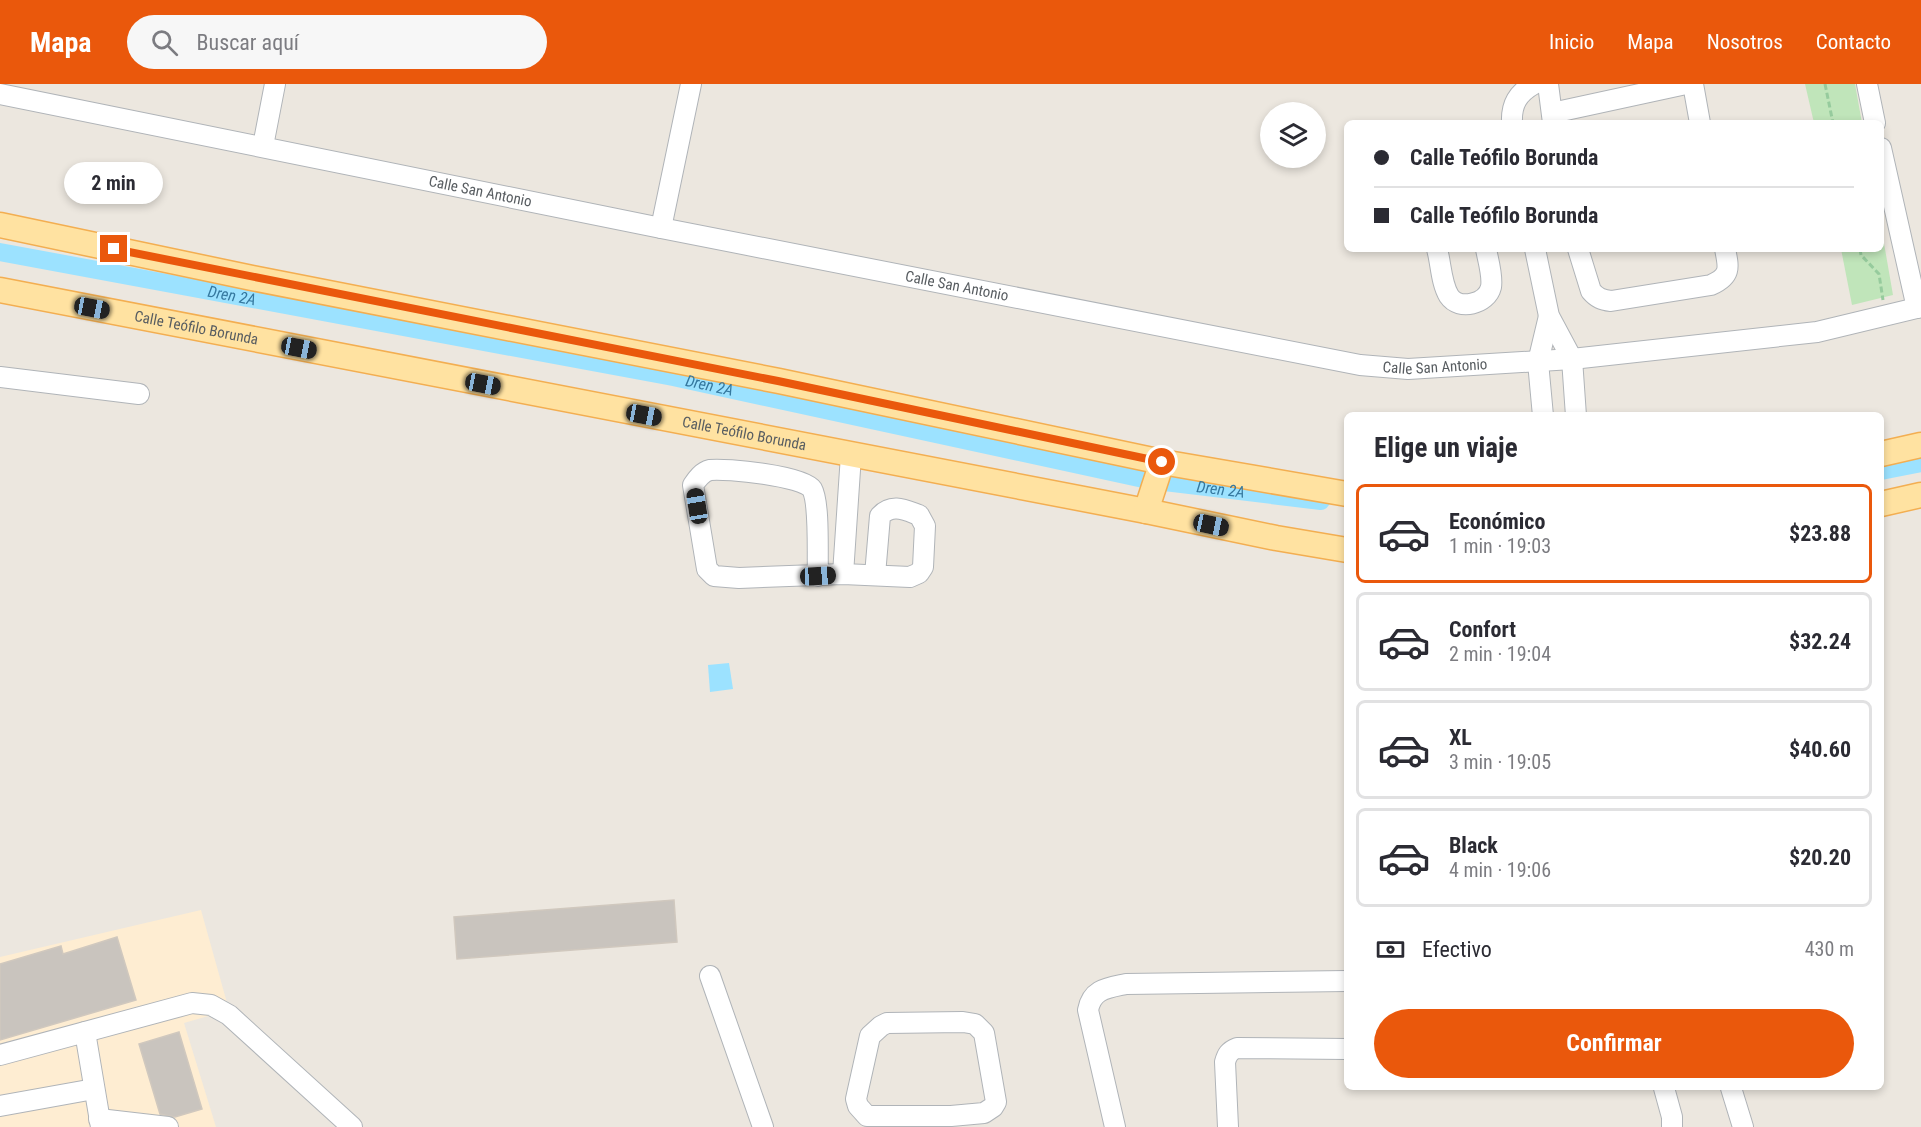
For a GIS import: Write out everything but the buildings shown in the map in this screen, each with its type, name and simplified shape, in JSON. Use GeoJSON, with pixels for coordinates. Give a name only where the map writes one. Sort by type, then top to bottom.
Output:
{"type":"FeatureCollection","features":[{"type":"Feature","properties":{"kind":"main road"},"geometry":{"type":"LineString","coordinates":[[0,225],[252,278],[778,381],[1161,466],[1344,494]]}},
{"type":"Feature","properties":{"kind":"main road","name":"Calle Teófilo Borunda"},"geometry":{"type":"LineString","coordinates":[[0,290],[851,455],[1148,506],[1276,538],[1344,549]]}},
{"type":"Feature","properties":{"kind":"main road"},"geometry":{"type":"LineString","coordinates":[[1884,453],[1921,445]]}},
{"type":"Feature","properties":{"kind":"main road"},"geometry":{"type":"LineString","coordinates":[[1148,506],[1161,466]]}},
{"type":"Feature","properties":{"kind":"main road"},"geometry":{"type":"LineString","coordinates":[[1884,503],[1921,495]]}},
{"type":"Feature","properties":{"kind":"street"},"geometry":{"type":"LineString","coordinates":[[263,146],[275,84]]}},
{"type":"Feature","properties":{"kind":"street"},"geometry":{"type":"LineString","coordinates":[[661,228],[691,84]]}},
{"type":"Feature","properties":{"kind":"street"},"geometry":{"type":"LineString","coordinates":[[1512,120],[1515,101],[1522,91],[1534,84]]}},
{"type":"Feature","properties":{"kind":"street"},"geometry":{"type":"LineString","coordinates":[[1548,84],[1553,118],[1617,91],[1686,84]]}},
{"type":"Feature","properties":{"kind":"street"},"geometry":{"type":"LineString","coordinates":[[1693,84],[1699,120]]}},
{"type":"Feature","properties":{"kind":"street"},"geometry":{"type":"LineString","coordinates":[[1867,84],[1874,120]]}},
{"type":"Feature","properties":{"kind":"street","name":"Calle San Antonio"},"geometry":{"type":"LineString","coordinates":[[0,94],[661,228],[1360,365],[1408,369],[1572,359],[1817,332],[1919,308]]}},
{"type":"Feature","properties":{"kind":"street"},"geometry":{"type":"LineString","coordinates":[[1884,161],[1919,308]]}},
{"type":"Feature","properties":{"kind":"street"},"geometry":{"type":"LineString","coordinates":[[1438,252],[1446,290],[1456,303],[1463,304],[1482,300],[1489,292],[1492,285],[1486,252]]}},
{"type":"Feature","properties":{"kind":"street"},"geometry":{"type":"LineString","coordinates":[[1536,252],[1549,316],[1572,359],[1576,412]]}},
{"type":"Feature","properties":{"kind":"street"},"geometry":{"type":"LineString","coordinates":[[1579,252],[1595,296],[1601,300],[1611,301],[1711,285],[1725,276],[1728,270],[1725,252]]}},
{"type":"Feature","properties":{"kind":"street"},"geometry":{"type":"LineString","coordinates":[[1543,412],[1538,362],[1549,316]]}},
{"type":"Feature","properties":{"kind":"street"},"geometry":{"type":"LineString","coordinates":[[0,377],[139,394]]}},
{"type":"Feature","properties":{"kind":"street"},"geometry":{"type":"LineString","coordinates":[[843,574],[851,455]]}},
{"type":"Feature","properties":{"kind":"street"},"geometry":{"type":"LineString","coordinates":[[818,576],[816,507],[814,495],[807,483],[798,479],[762,474],[709,470],[697,478],[693,485],[709,572],[721,577],[739,578],[875,575]]}},
{"type":"Feature","properties":{"kind":"street"},"geometry":{"type":"LineString","coordinates":[[710,976],[763,1127]]}},
{"type":"Feature","properties":{"kind":"street"},"geometry":{"type":"LineString","coordinates":[[1115,1127],[1088,1010],[1094,994],[1126,984],[1344,981]]}},
{"type":"Feature","properties":{"kind":"street"},"geometry":{"type":"LineString","coordinates":[[0,1055],[192,1003],[211,1005],[229,1015],[352,1127]]}},
{"type":"Feature","properties":{"kind":"street"},"geometry":{"type":"LineString","coordinates":[[971,1022],[981,1028],[984,1033],[996,1102],[984,1113],[951,1121],[867,1116],[862,1112],[856,1100],[870,1036],[881,1026],[887,1023],[971,1022]]}},
{"type":"Feature","properties":{"kind":"street"},"geometry":{"type":"LineString","coordinates":[[85,1032],[100,1123],[168,1127]]}},
{"type":"Feature","properties":{"kind":"street"},"geometry":{"type":"LineString","coordinates":[[1228,1127],[1225,1062],[1227,1054],[1232,1050],[1237,1048],[1344,1049]]}},
{"type":"Feature","properties":{"kind":"street"},"geometry":{"type":"LineString","coordinates":[[0,1106],[94,1089]]}},
{"type":"Feature","properties":{"kind":"street"},"geometry":{"type":"LineString","coordinates":[[1665,1090],[1670,1106],[1672,1127]]}},
{"type":"Feature","properties":{"kind":"street"},"geometry":{"type":"LineString","coordinates":[[1732,1090],[1743,1127]]}},
{"type":"Feature","properties":{"kind":"path"},"geometry":{"type":"LineString","coordinates":[[1825,84],[1832,120]]}},
{"type":"Feature","properties":{"kind":"path"},"geometry":{"type":"LineString","coordinates":[[1860,252],[1879,274],[1886,316]]}},
{"type":"Feature","properties":{"kind":"shaded area"},"geometry":{"type":"Polygon","coordinates":[[[201,910],[229,1010],[184,1023],[216,1127],[0,1127],[0,957],[201,910]]]}},
{"type":"Feature","properties":{"kind":"green space"},"geometry":{"type":"Polygon","coordinates":[[[1805,84],[1855,84],[1861,120],[1813,120],[1805,84]]]}},
{"type":"Feature","properties":{"kind":"green space"},"geometry":{"type":"Polygon","coordinates":[[[1884,243],[1893,295],[1852,305],[1842,252],[1884,252],[1884,243]]]}},
{"type":"Feature","properties":{"kind":"water"},"geometry":{"type":"Polygon","coordinates":[[[729,663],[733,689],[710,692],[708,665],[729,663]]]}},
{"type":"Feature","properties":{"kind":"waterway","name":"Dren 2A"},"geometry":{"type":"LineString","coordinates":[[0,252],[673,377],[1148,480],[1321,501]]}},
{"type":"Feature","properties":{"kind":"waterway","name":"Dren 2A"},"geometry":{"type":"LineString","coordinates":[[1884,470],[1921,463]]}},
{"type":"Feature","properties":{"kind":"route"},"geometry":{"type":"LineString","coordinates":[[114,249],[778,381],[1162,462]]}}]}
